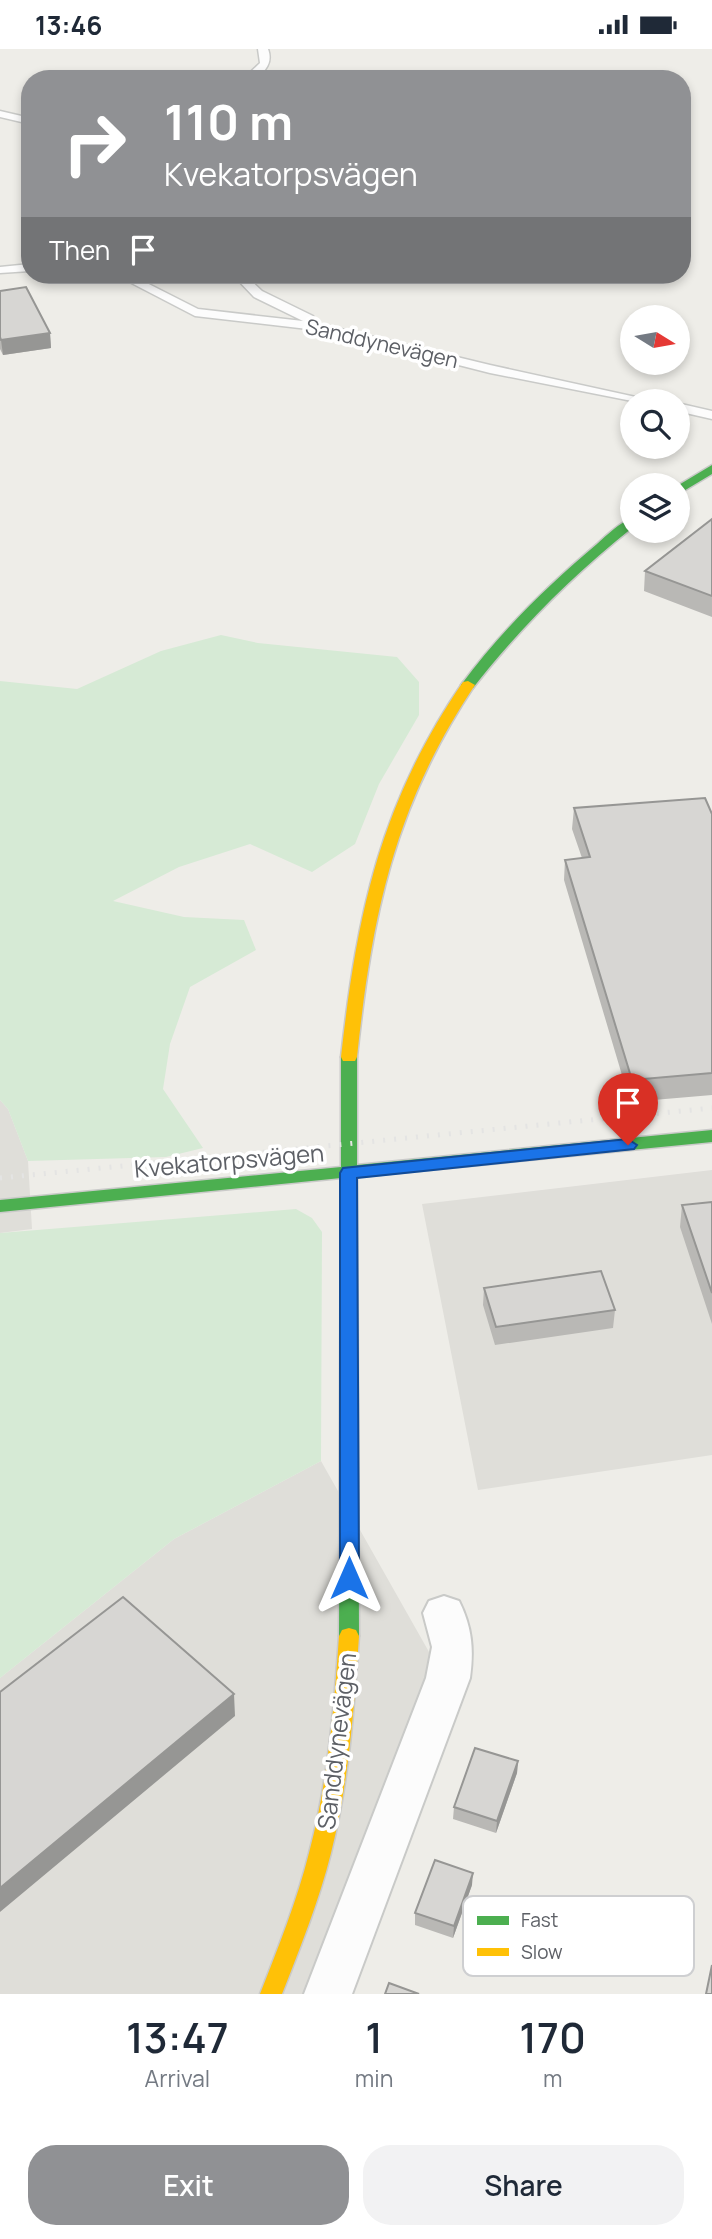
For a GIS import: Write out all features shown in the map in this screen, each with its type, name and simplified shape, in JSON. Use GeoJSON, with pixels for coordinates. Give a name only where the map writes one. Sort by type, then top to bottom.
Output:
{"type":"FeatureCollection","features":[{"type":"Feature","properties":{"kind":"street"},"geometry":{"type":"LineString","coordinates":[[690,483],[712,469]]}},
{"type":"Feature","properties":{"kind":"street","name":"Sanddynevägen"},"geometry":{"type":"LineString","coordinates":[[271,1994],[311,1887],[325,1832],[345,1703],[349,1629],[349,1173],[353,992],[368,913],[380,863],[397,816],[438,731],[465,688],[507,635],[549,589],[620,532]]}},
{"type":"Feature","properties":{"kind":"street","name":"Kvekatorpsvägen"},"geometry":{"type":"LineString","coordinates":[[0,1206],[712,1136]]}},
{"type":"Feature","properties":{"kind":"street"},"geometry":{"type":"LineString","coordinates":[[328,1994],[448,1678],[453,1647],[444,1613]]}},
{"type":"Feature","properties":{"kind":"lane"},"geometry":{"type":"LineString","coordinates":[[259,70],[266,60],[263,49]]}},
{"type":"Feature","properties":{"kind":"lane"},"geometry":{"type":"LineString","coordinates":[[0,114],[21,119]]}},
{"type":"Feature","properties":{"kind":"lane"},"geometry":{"type":"LineString","coordinates":[[0,270],[21,268]]}},
{"type":"Feature","properties":{"kind":"lane","name":"Sanddynevägen"},"geometry":{"type":"LineString","coordinates":[[140,284],[195,312],[325,327],[490,369],[620,395]]}},
{"type":"Feature","properties":{"kind":"lane"},"geometry":{"type":"LineString","coordinates":[[248,284],[258,294],[325,327]]}},
{"type":"Feature","properties":{"kind":"lane"},"geometry":{"type":"LineString","coordinates":[[690,410],[712,415]]}},
{"type":"Feature","properties":{"kind":"shaded area"},"geometry":{"type":"Polygon","coordinates":[[[0,1100],[8,1109],[28,1161],[32,1229],[0,1233],[0,1100]]]}},
{"type":"Feature","properties":{"kind":"shaded area"},"geometry":{"type":"Polygon","coordinates":[[[712,1170],[712,1455],[478,1490],[422,1204],[712,1170]]]}},
{"type":"Feature","properties":{"kind":"shaded area"},"geometry":{"type":"Polygon","coordinates":[[[321,1461],[433,1659],[304,1994],[0,1994],[0,1678],[174,1539],[321,1461]]]}},
{"type":"Feature","properties":{"kind":"green space"},"geometry":{"type":"Polygon","coordinates":[[[221,635],[258,643],[397,657],[419,682],[419,715],[379,784],[355,844],[312,872],[250,844],[179,867],[113,901],[184,917],[244,920],[256,950],[190,987],[170,1044],[163,1089],[203,1148],[166,1157],[28,1161],[8,1109],[0,1100],[0,681],[77,689],[161,651],[221,635]]]}},
{"type":"Feature","properties":{"kind":"green space"},"geometry":{"type":"Polygon","coordinates":[[[296,1209],[312,1218],[322,1232],[321,1461],[174,1539],[0,1678],[0,1233],[296,1209]]]}},
{"type":"Feature","properties":{"kind":"building"},"geometry":{"type":"Polygon","coordinates":[[[26,287],[50,333],[1,340],[0,291],[26,287]]]}},
{"type":"Feature","properties":{"kind":"building"},"geometry":{"type":"Polygon","coordinates":[[[712,519],[712,596],[645,571],[681,543],[690,543],[690,536],[712,519]]]}},
{"type":"Feature","properties":{"kind":"building"},"geometry":{"type":"Polygon","coordinates":[[[705,798],[712,814],[712,1073],[632,1080],[565,860],[590,857],[574,808],[705,798]]]}},
{"type":"Feature","properties":{"kind":"building"},"geometry":{"type":"Polygon","coordinates":[[[712,1202],[712,1293],[682,1205],[712,1202]]]}},
{"type":"Feature","properties":{"kind":"building"},"geometry":{"type":"Polygon","coordinates":[[[601,1271],[615,1310],[496,1327],[484,1288],[601,1271]]]}},
{"type":"Feature","properties":{"kind":"building"},"geometry":{"type":"Polygon","coordinates":[[[123,1597],[234,1694],[0,1888],[0,1692],[123,1597]]]}},
{"type":"Feature","properties":{"kind":"building"},"geometry":{"type":"Polygon","coordinates":[[[475,1748],[518,1761],[497,1821],[454,1807],[475,1748]]]}},
{"type":"Feature","properties":{"kind":"building"},"geometry":{"type":"Polygon","coordinates":[[[435,1860],[473,1873],[454,1926],[415,1913],[435,1860]]]}},
{"type":"Feature","properties":{"kind":"building"},"geometry":{"type":"Polygon","coordinates":[[[712,1965],[712,1994],[706,1994],[712,1965]]]}},
{"type":"Feature","properties":{"kind":"building"},"geometry":{"type":"Polygon","coordinates":[[[389,1983],[419,1994],[385,1994],[389,1983]]]}},
{"type":"Feature","properties":{"kind":"railway"},"geometry":{"type":"LineString","coordinates":[[0,1178],[712,1108]]}},
{"type":"Feature","properties":{"kind":"traffic: fast"},"geometry":{"type":"LineString","coordinates":[[690,483],[712,469]]}},
{"type":"Feature","properties":{"kind":"traffic: fast"},"geometry":{"type":"LineString","coordinates":[[468,685],[545,598],[620,532]]}},
{"type":"Feature","properties":{"kind":"traffic: fast"},"geometry":{"type":"LineString","coordinates":[[349,1057],[349,1636]]}},
{"type":"Feature","properties":{"kind":"traffic: fast"},"geometry":{"type":"LineString","coordinates":[[0,1206],[712,1136]]}},
{"type":"Feature","properties":{"kind":"traffic: slow"},"geometry":{"type":"LineString","coordinates":[[349,1057],[361,959],[383,862],[398,815],[440,726],[468,685]]}},
{"type":"Feature","properties":{"kind":"traffic: slow"},"geometry":{"type":"LineString","coordinates":[[271,1994],[309,1889],[326,1826],[339,1745],[349,1636]]}},
{"type":"Feature","properties":{"kind":"route"},"geometry":{"type":"LineString","coordinates":[[349,1578],[349,1173],[628,1145]]}}]}
